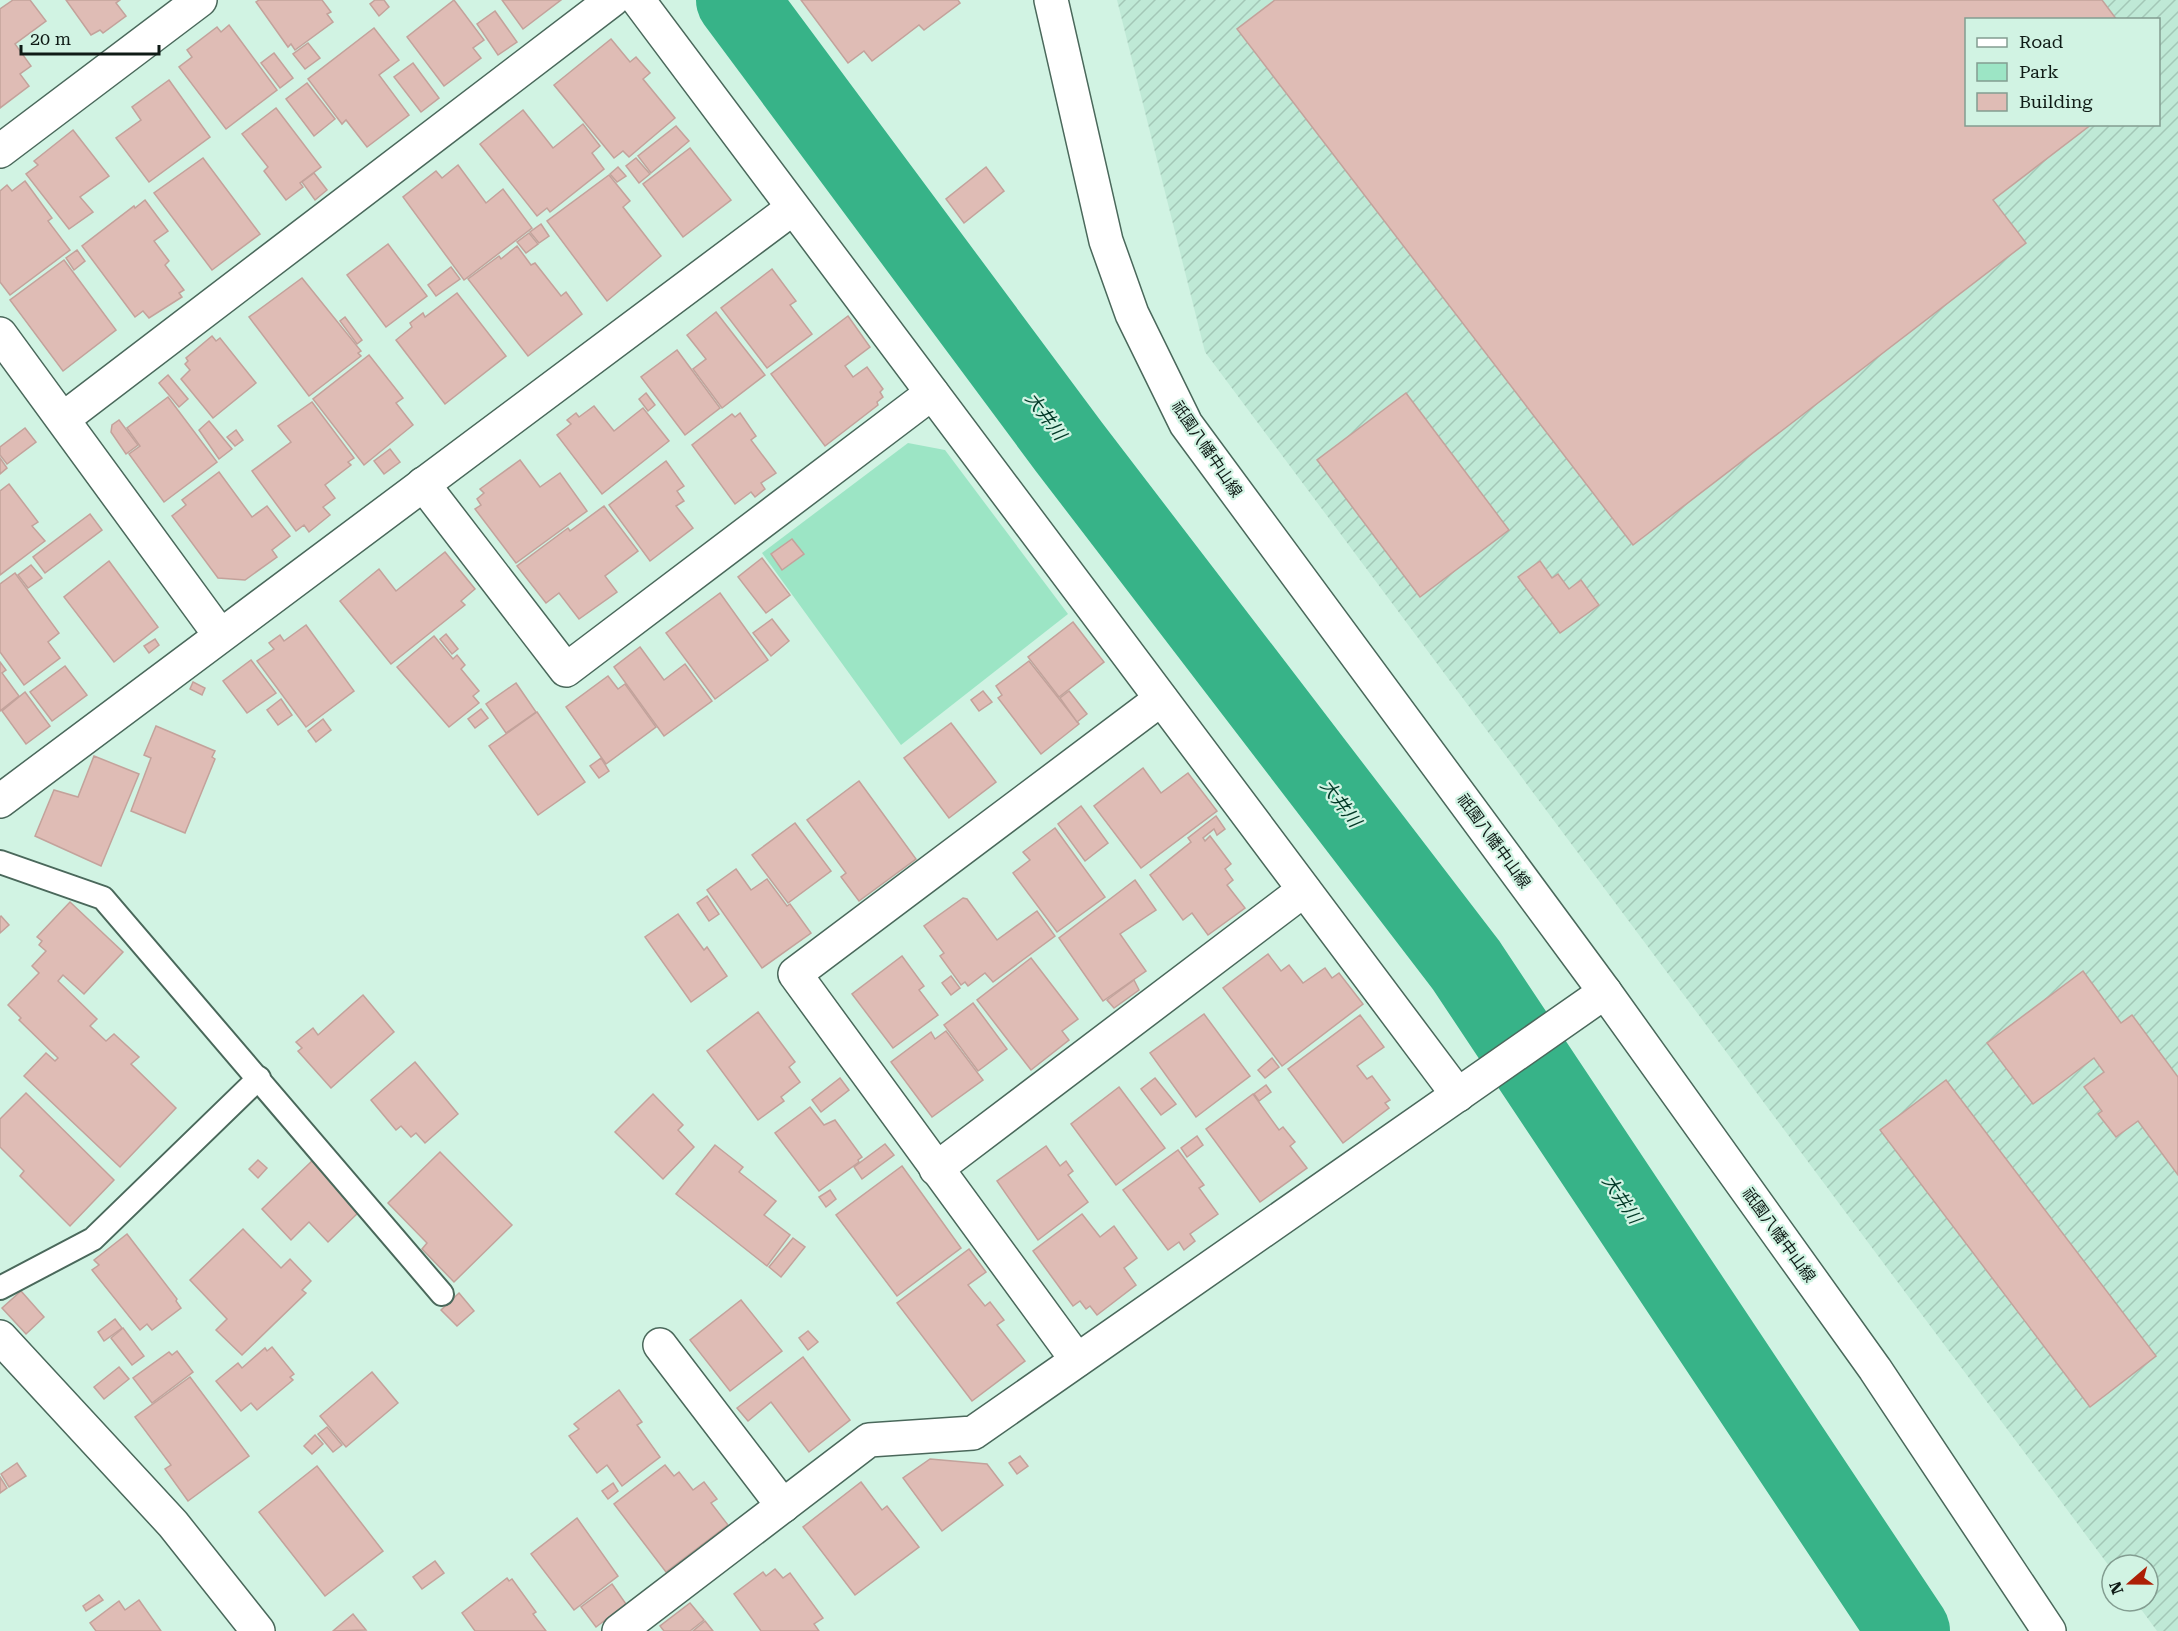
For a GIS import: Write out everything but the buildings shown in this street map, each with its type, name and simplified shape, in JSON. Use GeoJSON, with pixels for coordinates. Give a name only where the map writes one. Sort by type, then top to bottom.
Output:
{"type":"FeatureCollection","features":[{"type":"Feature","properties":{"kind":"street"},"geometry":{"type":"LineString","coordinates":[[0,151],[200,0]]}},
{"type":"Feature","properties":{"kind":"street"},"geometry":{"type":"LineString","coordinates":[[63,419],[612,0]]}},
{"type":"Feature","properties":{"kind":"street"},"geometry":{"type":"LineString","coordinates":[[638,0],[1458,1095]]}},
{"type":"Feature","properties":{"kind":"street","name":"祇園八幡中山線"},"geometry":{"type":"LineString","coordinates":[[1051,0],[1106,242],[1132,314],[1186,424],[1605,992],[1875,1369],[2049,1631]]}},
{"type":"Feature","properties":{"kind":"street"},"geometry":{"type":"LineString","coordinates":[[0,801],[793,208]]}},
{"type":"Feature","properties":{"kind":"street"},"geometry":{"type":"LineString","coordinates":[[0,334],[220,635]]}},
{"type":"Feature","properties":{"kind":"street"},"geometry":{"type":"LineString","coordinates":[[423,484],[566,670],[932,393]]}},
{"type":"Feature","properties":{"kind":"street"},"geometry":{"type":"LineString","coordinates":[[1077,1360],[795,974],[1161,699]]}},
{"type":"Feature","properties":{"kind":"street"},"geometry":{"type":"LineString","coordinates":[[936,1169],[1304,890]]}},
{"type":"Feature","properties":{"kind":"street"},"geometry":{"type":"LineString","coordinates":[[619,1631],[869,1440],[973,1433],[1605,992]]}},
{"type":"Feature","properties":{"kind":"street"},"geometry":{"type":"LineString","coordinates":[[0,1337],[173,1524],[258,1631]]}},
{"type":"Feature","properties":{"kind":"street"},"geometry":{"type":"LineString","coordinates":[[660,1345],[783,1506]]}},
{"type":"Feature","properties":{"kind":"lane"},"geometry":{"type":"LineString","coordinates":[[0,862],[103,898],[442,1294]]}},
{"type":"Feature","properties":{"kind":"lane"},"geometry":{"type":"LineString","coordinates":[[0,1288],[93,1239],[259,1078]]}},
{"type":"Feature","properties":{"kind":"shaded area"},"geometry":{"type":"Polygon","coordinates":[[[1117,0],[2178,0],[2178,1631],[2157,1631],[2144,1613],[2160,1613],[2160,1553],[2100,1554],[1205,352],[1117,0]]]}},
{"type":"Feature","properties":{"kind":"green space"},"geometry":{"type":"Polygon","coordinates":[[[908,443],[945,450],[1068,614],[901,745],[762,553],[908,443]]]}},
{"type":"Feature","properties":{"kind":"waterway","name":"大井川"},"geometry":{"type":"LineString","coordinates":[[737,0],[1069,447],[1466,965],[1909,1631]]}}]}
